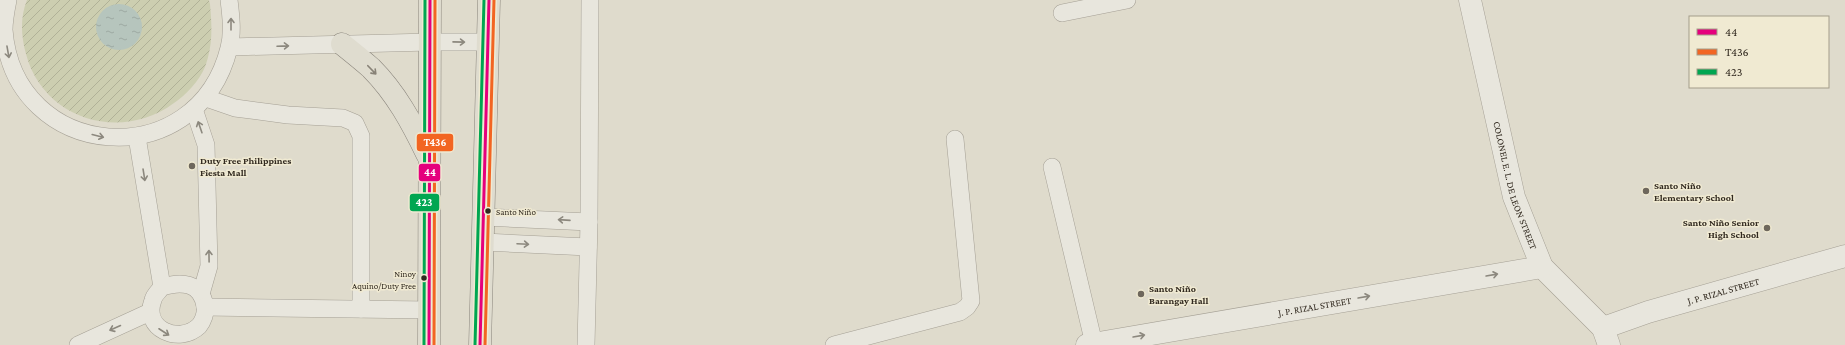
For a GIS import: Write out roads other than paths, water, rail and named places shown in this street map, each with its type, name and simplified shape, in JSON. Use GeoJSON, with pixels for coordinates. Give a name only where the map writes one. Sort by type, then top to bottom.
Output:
{"type":"FeatureCollection","features":[{"type":"Feature","properties":{"kind":"main road"},"geometry":{"type":"LineString","coordinates":[[429,345],[430,0]]}},
{"type":"Feature","properties":{"kind":"main road"},"geometry":{"type":"LineString","coordinates":[[480,345],[484,242],[489,0]]}},
{"type":"Feature","properties":{"kind":"main road"},"geometry":{"type":"LineString","coordinates":[[342,44],[371,68],[393,94],[412,122],[429,159]]}},
{"type":"Feature","properties":{"kind":"street","name":"COLONEL E. L. DE LEON STREET"},"geometry":{"type":"LineString","coordinates":[[1470,0],[1514,197],[1542,267],[1606,337]]}},
{"type":"Feature","properties":{"kind":"street","name":"J. P. RIZAL STREET"},"geometry":{"type":"LineString","coordinates":[[1606,337],[1648,312],[1845,256]]}},
{"type":"Feature","properties":{"kind":"street","name":"J. P. RIZAL STREET"},"geometry":{"type":"LineString","coordinates":[[1090,344],[1542,267]]}},
{"type":"Feature","properties":{"kind":"lane"},"geometry":{"type":"LineString","coordinates":[[8,0],[4,29],[10,61],[24,90],[46,113],[74,130],[105,138],[137,137],[168,127],[200,103],[221,74],[230,47],[232,22],[229,0]]}},
{"type":"Feature","properties":{"kind":"lane"},"geometry":{"type":"LineString","coordinates":[[586,345],[589,222],[590,0]]}},
{"type":"Feature","properties":{"kind":"lane"},"geometry":{"type":"LineString","coordinates":[[1062,14],[1127,0]]}},
{"type":"Feature","properties":{"kind":"lane"},"geometry":{"type":"LineString","coordinates":[[230,47],[488,42]]}},
{"type":"Feature","properties":{"kind":"lane"},"geometry":{"type":"LineString","coordinates":[[200,103],[206,145],[209,266],[203,300],[203,321],[193,339],[167,335],[156,326],[150,312],[153,299],[162,288],[175,283],[189,285],[203,300],[361,309],[429,310]]}},
{"type":"Feature","properties":{"kind":"lane"},"geometry":{"type":"LineString","coordinates":[[200,103],[288,115],[343,118],[356,123],[361,136],[361,309]]}},
{"type":"Feature","properties":{"kind":"lane"},"geometry":{"type":"LineString","coordinates":[[137,137],[162,288]]}},
{"type":"Feature","properties":{"kind":"lane"},"geometry":{"type":"LineString","coordinates":[[834,345],[960,312],[967,307],[971,301],[955,138]]}},
{"type":"Feature","properties":{"kind":"lane"},"geometry":{"type":"LineString","coordinates":[[1052,167],[1090,344]]}},
{"type":"Feature","properties":{"kind":"lane"},"geometry":{"type":"LineString","coordinates":[[484,217],[589,222]]}},
{"type":"Feature","properties":{"kind":"lane"},"geometry":{"type":"LineString","coordinates":[[484,242],[588,247]]}},
{"type":"Feature","properties":{"kind":"lane"},"geometry":{"type":"LineString","coordinates":[[78,345],[150,312]]}},
{"type":"Feature","properties":{"kind":"water"},"geometry":{"type":"Polygon","coordinates":[[[114,4],[124,4],[132,8],[138,14],[142,22],[142,32],[138,40],[132,46],[124,50],[114,50],[106,46],[100,40],[96,32],[96,22],[100,14],[106,8],[114,4]]]}},
{"type":"Feature","properties":{"kind":"place","name":"Duty Free Philippines Fiesta Mall"},"geometry":{"type":"Point","coordinates":[192,166]}},
{"type":"Feature","properties":{"kind":"place","name":"Santo Niño Elementary School"},"geometry":{"type":"Point","coordinates":[1646,191]}},
{"type":"Feature","properties":{"kind":"place","name":"Santo Niño"},"geometry":{"type":"Point","coordinates":[488,211]}},
{"type":"Feature","properties":{"kind":"place","name":"Santo Niño Senior High School"},"geometry":{"type":"Point","coordinates":[1767,228]}},
{"type":"Feature","properties":{"kind":"place","name":"Ninoy Aquino/Duty Free"},"geometry":{"type":"Point","coordinates":[424,278]}},
{"type":"Feature","properties":{"kind":"place","name":"Santo Niño Barangay Hall"},"geometry":{"type":"Point","coordinates":[1141,294]}}]}
